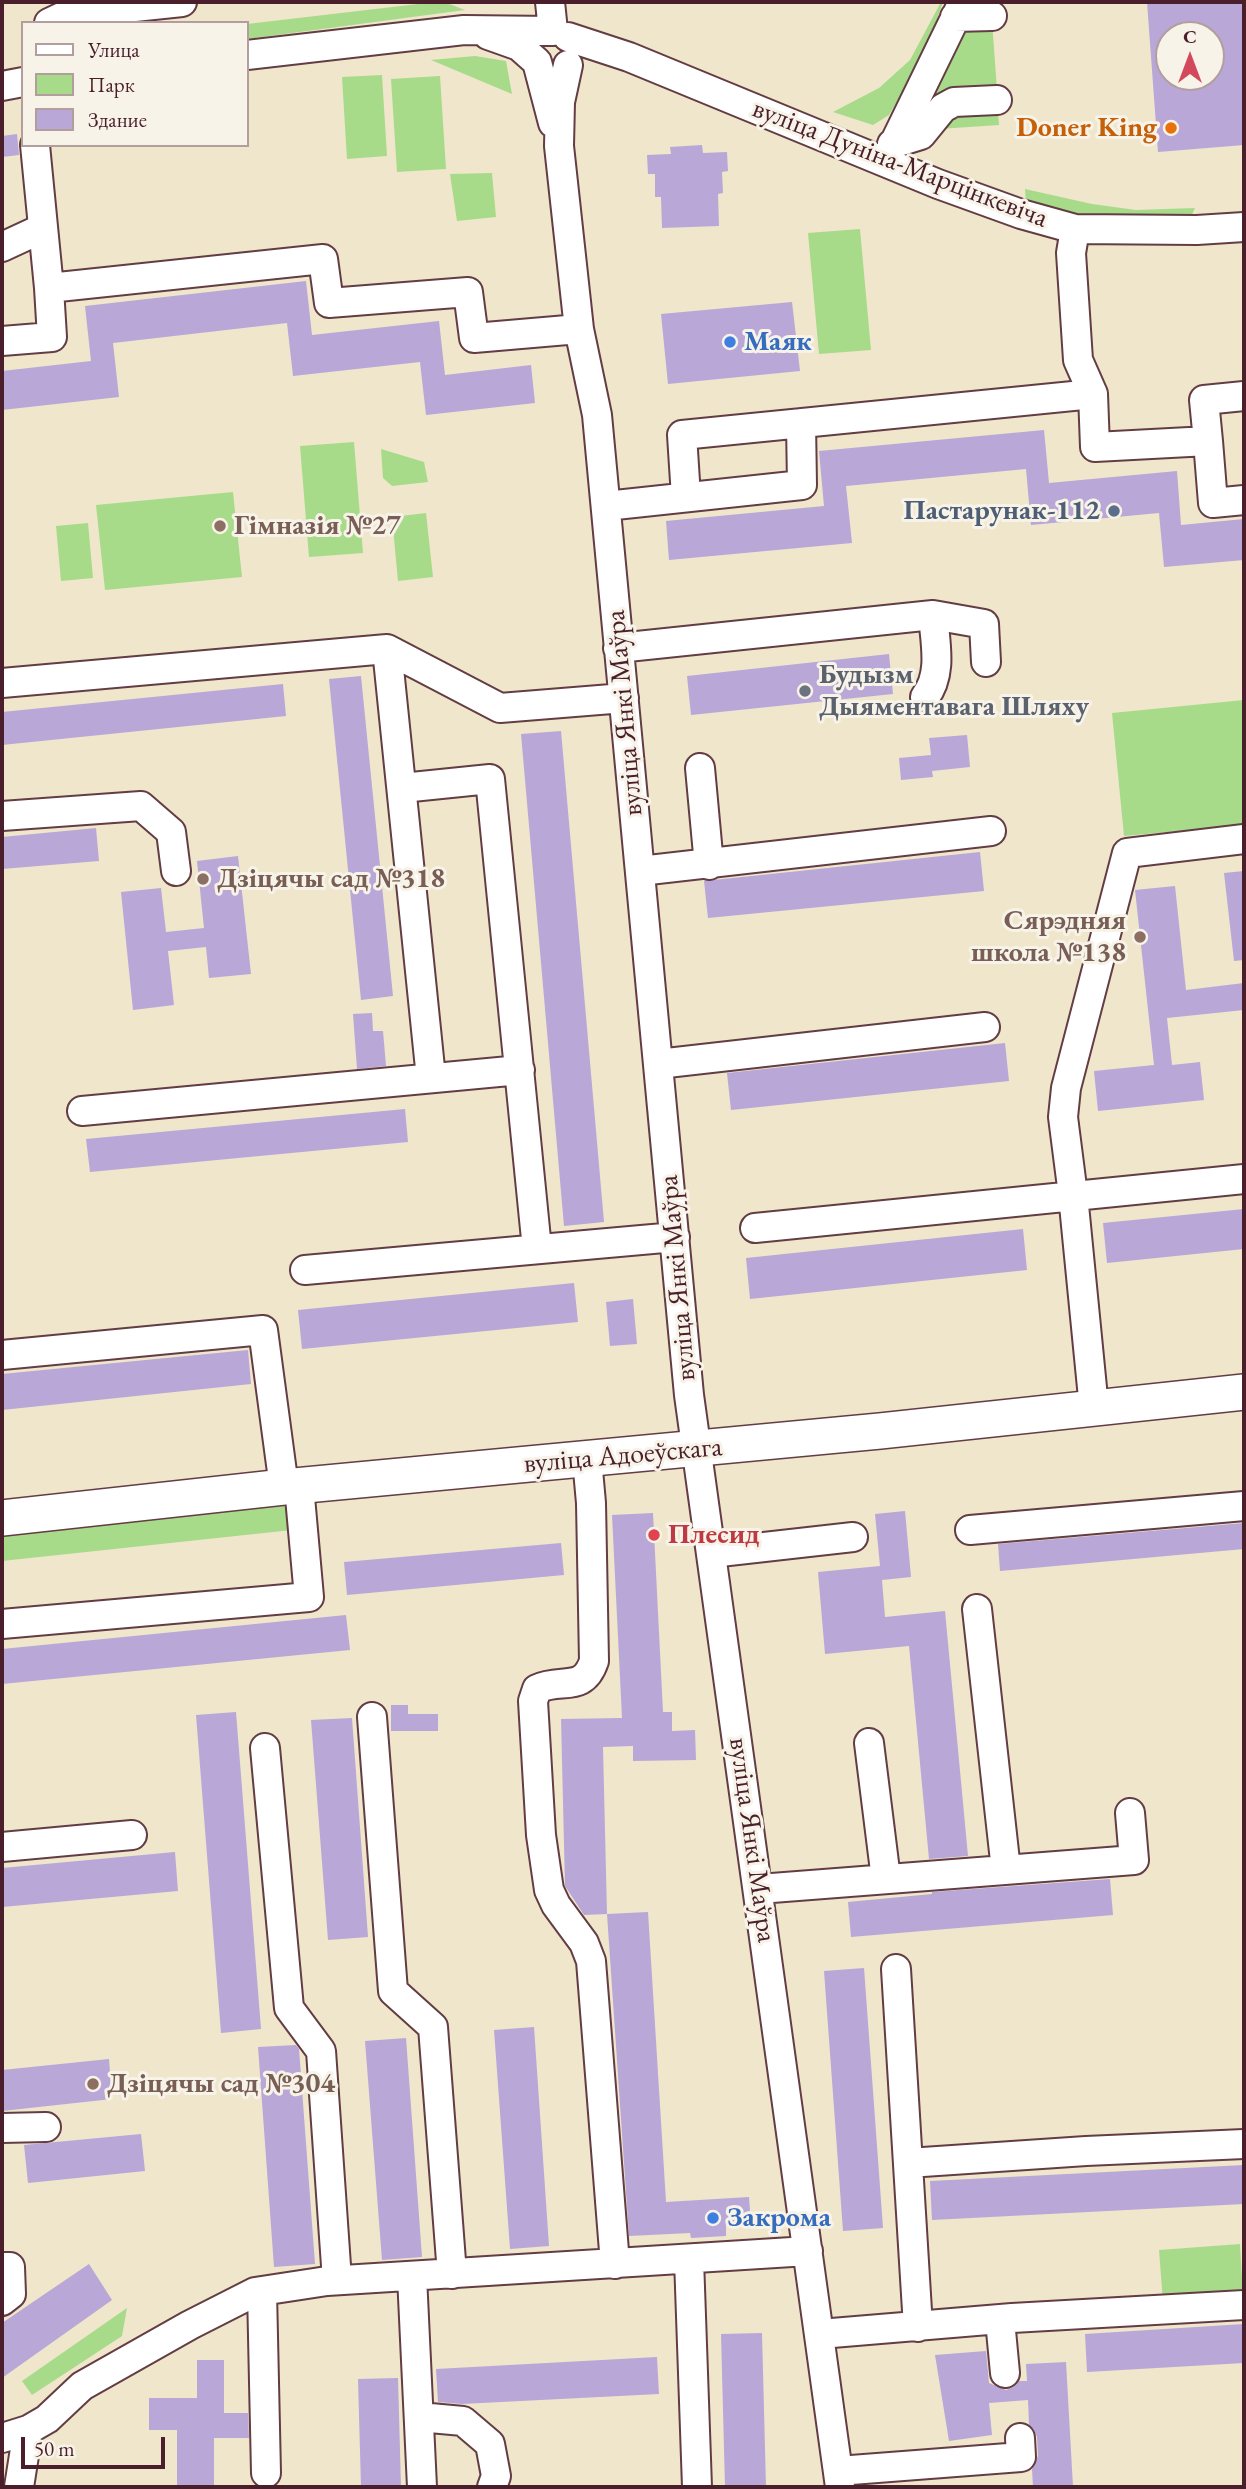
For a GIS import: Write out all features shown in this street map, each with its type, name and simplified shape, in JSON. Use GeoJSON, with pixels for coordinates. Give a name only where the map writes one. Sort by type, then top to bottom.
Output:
{"type":"FeatureCollection","features":[{"type":"Feature","properties":{"kind":"main road","name":"вуліца Адоеўскага"},"geometry":{"type":"LineString","coordinates":[[2,1518],[292,1486],[696,1449],[1244,1392]]}},
{"type":"Feature","properties":{"kind":"street"},"geometry":{"type":"LineString","coordinates":[[52,14],[182,2]]}},
{"type":"Feature","properties":{"kind":"street"},"geometry":{"type":"LineString","coordinates":[[550,2],[560,34],[574,49],[568,65]]}},
{"type":"Feature","properties":{"kind":"street"},"geometry":{"type":"LineString","coordinates":[[888,153],[959,9],[992,16]]}},
{"type":"Feature","properties":{"kind":"street"},"geometry":{"type":"LineString","coordinates":[[464,30],[494,35],[519,46],[552,71],[568,65],[634,70],[705,90]]}},
{"type":"Feature","properties":{"kind":"street","name":"вуліца Дуніна-Марцінкевіча"},"geometry":{"type":"LineString","coordinates":[[248,55],[464,30],[560,34],[629,57],[705,90],[888,153],[938,184],[1009,210],[1075,229],[1197,230],[1244,227]]}},
{"type":"Feature","properties":{"kind":"street"},"geometry":{"type":"LineString","coordinates":[[559,146],[534,50],[535,43],[543,34],[560,34]]}},
{"type":"Feature","properties":{"kind":"street","name":"вуліца Янкі Маўра"},"geometry":{"type":"LineString","coordinates":[[568,65],[560,102],[559,146],[579,329],[597,415],[689,1395],[839,2479]]}},
{"type":"Feature","properties":{"kind":"street"},"geometry":{"type":"LineString","coordinates":[[2,86],[21,82]]}},
{"type":"Feature","properties":{"kind":"street"},"geometry":{"type":"LineString","coordinates":[[888,153],[921,135],[943,108],[954,102],[997,100]]}},
{"type":"Feature","properties":{"kind":"street"},"geometry":{"type":"LineString","coordinates":[[2,341],[52,337],[35,147]]}},
{"type":"Feature","properties":{"kind":"street"},"geometry":{"type":"LineString","coordinates":[[2,247],[43,228]]}},
{"type":"Feature","properties":{"kind":"street"},"geometry":{"type":"LineString","coordinates":[[1075,229],[1072,253],[1078,360],[1093,394],[1096,447],[1208,441]]}},
{"type":"Feature","properties":{"kind":"street"},"geometry":{"type":"LineString","coordinates":[[49,288],[323,259],[329,303],[468,292],[474,338],[579,329]]}},
{"type":"Feature","properties":{"kind":"street"},"geometry":{"type":"LineString","coordinates":[[686,497],[682,435],[1093,394]]}},
{"type":"Feature","properties":{"kind":"street"},"geometry":{"type":"LineString","coordinates":[[1244,396],[1204,400],[1213,503],[1244,500]]}},
{"type":"Feature","properties":{"kind":"street"},"geometry":{"type":"LineString","coordinates":[[606,506],[802,485],[801,423]]}},
{"type":"Feature","properties":{"kind":"street"},"geometry":{"type":"LineString","coordinates":[[925,697],[933,687],[937,670],[933,615]]}},
{"type":"Feature","properties":{"kind":"street"},"geometry":{"type":"LineString","coordinates":[[618,648],[933,615],[984,624],[986,662]]}},
{"type":"Feature","properties":{"kind":"street"},"geometry":{"type":"LineString","coordinates":[[387,649],[431,1078]]}},
{"type":"Feature","properties":{"kind":"street"},"geometry":{"type":"LineString","coordinates":[[2,683],[387,649],[500,708],[624,698]]}},
{"type":"Feature","properties":{"kind":"street"},"geometry":{"type":"LineString","coordinates":[[700,768],[709,865]]}},
{"type":"Feature","properties":{"kind":"street"},"geometry":{"type":"LineString","coordinates":[[402,788],[490,779],[537,1249]]}},
{"type":"Feature","properties":{"kind":"street"},"geometry":{"type":"LineString","coordinates":[[2,816],[141,806],[171,832],[176,871]]}},
{"type":"Feature","properties":{"kind":"street"},"geometry":{"type":"LineString","coordinates":[[640,871],[991,831]]}},
{"type":"Feature","properties":{"kind":"street"},"geometry":{"type":"LineString","coordinates":[[1094,1408],[1063,1117],[1066,1088],[1127,853],[1244,839]]}},
{"type":"Feature","properties":{"kind":"street"},"geometry":{"type":"LineString","coordinates":[[658,1064],[985,1027]]}},
{"type":"Feature","properties":{"kind":"street"},"geometry":{"type":"LineString","coordinates":[[82,1111],[520,1070]]}},
{"type":"Feature","properties":{"kind":"street"},"geometry":{"type":"LineString","coordinates":[[755,1228],[1244,1179]]}},
{"type":"Feature","properties":{"kind":"street"},"geometry":{"type":"LineString","coordinates":[[305,1270],[675,1237]]}},
{"type":"Feature","properties":{"kind":"street"},"geometry":{"type":"LineString","coordinates":[[2,1355],[263,1330],[309,1597],[2,1624]]}},
{"type":"Feature","properties":{"kind":"street"},"geometry":{"type":"LineString","coordinates":[[587,1459],[593,1554],[594,1661],[590,1673],[579,1682],[547,1685],[537,1689],[533,1701],[541,1835],[548,1890],[555,1905],[584,1943],[591,1961],[615,2264]]}},
{"type":"Feature","properties":{"kind":"street"},"geometry":{"type":"LineString","coordinates":[[970,1530],[1244,1506]]}},
{"type":"Feature","properties":{"kind":"street"},"geometry":{"type":"LineString","coordinates":[[711,1553],[853,1537]]}},
{"type":"Feature","properties":{"kind":"street"},"geometry":{"type":"LineString","coordinates":[[977,1609],[1006,1870]]}},
{"type":"Feature","properties":{"kind":"street"},"geometry":{"type":"LineString","coordinates":[[372,1717],[393,1991],[433,2027],[452,2274]]}},
{"type":"Feature","properties":{"kind":"street"},"geometry":{"type":"LineString","coordinates":[[869,1743],[886,1880]]}},
{"type":"Feature","properties":{"kind":"street"},"geometry":{"type":"LineString","coordinates":[[265,1748],[289,2008],[321,2051],[337,2280]]}},
{"type":"Feature","properties":{"kind":"street"},"geometry":{"type":"LineString","coordinates":[[759,1889],[1133,1860],[1130,1813]]}},
{"type":"Feature","properties":{"kind":"street"},"geometry":{"type":"LineString","coordinates":[[2,1847],[132,1835]]}},
{"type":"Feature","properties":{"kind":"street"},"geometry":{"type":"LineString","coordinates":[[896,1969],[918,2326]]}},
{"type":"Feature","properties":{"kind":"street"},"geometry":{"type":"LineString","coordinates":[[2,2129],[46,2127]]}},
{"type":"Feature","properties":{"kind":"street"},"geometry":{"type":"LineString","coordinates":[[908,2163],[1244,2144]]}},
{"type":"Feature","properties":{"kind":"street"},"geometry":{"type":"LineString","coordinates":[[19,2487],[15,2434],[47,2418],[82,2386],[255,2292],[337,2280],[808,2251]]}},
{"type":"Feature","properties":{"kind":"street"},"geometry":{"type":"LineString","coordinates":[[689,2259],[697,2487]]}},
{"type":"Feature","properties":{"kind":"street"},"geometry":{"type":"LineString","coordinates":[[2,2267],[9,2267],[11,2294],[2,2301]]}},
{"type":"Feature","properties":{"kind":"street"},"geometry":{"type":"LineString","coordinates":[[412,2276],[422,2487]]}},
{"type":"Feature","properties":{"kind":"street"},"geometry":{"type":"LineString","coordinates":[[262,2291],[266,2473]]}},
{"type":"Feature","properties":{"kind":"street"},"geometry":{"type":"LineString","coordinates":[[820,2334],[1244,2305]]}},
{"type":"Feature","properties":{"kind":"street"},"geometry":{"type":"LineString","coordinates":[[1000,2320],[1004,2372]]}},
{"type":"Feature","properties":{"kind":"street"},"geometry":{"type":"LineString","coordinates":[[419,2417],[463,2421],[490,2444],[496,2476],[492,2487]]}},
{"type":"Feature","properties":{"kind":"street"},"geometry":{"type":"LineString","coordinates":[[839,2479],[1021,2456],[1020,2438]]}},
{"type":"Feature","properties":{"kind":"green space"},"geometry":{"type":"Polygon","coordinates":[[[435,2],[444,2],[465,10],[248,39],[248,24],[435,2]]]}},
{"type":"Feature","properties":{"kind":"green space"},"geometry":{"type":"Polygon","coordinates":[[[941,2],[925,54],[889,115],[873,125],[833,112],[879,88],[910,60],[941,2]]]}},
{"type":"Feature","properties":{"kind":"green space"},"geometry":{"type":"Polygon","coordinates":[[[992,21],[997,90],[929,108],[918,107],[962,25],[992,21]]]}},
{"type":"Feature","properties":{"kind":"green space"},"geometry":{"type":"Polygon","coordinates":[[[475,56],[506,61],[512,94],[431,60],[475,56]]]}},
{"type":"Feature","properties":{"kind":"green space"},"geometry":{"type":"Polygon","coordinates":[[[382,75],[387,156],[347,159],[342,77],[382,75]]]}},
{"type":"Feature","properties":{"kind":"green space"},"geometry":{"type":"Polygon","coordinates":[[[440,76],[446,169],[397,172],[391,79],[440,76]]]}},
{"type":"Feature","properties":{"kind":"green space"},"geometry":{"type":"Polygon","coordinates":[[[998,110],[999,125],[939,129],[946,117],[998,110]]]}},
{"type":"Feature","properties":{"kind":"green space"},"geometry":{"type":"Polygon","coordinates":[[[492,173],[496,217],[457,221],[450,174],[492,173]]]}},
{"type":"Feature","properties":{"kind":"green space"},"geometry":{"type":"Polygon","coordinates":[[[1025,189],[1092,204],[1136,210],[1195,208],[1188,223],[1092,218],[1026,203],[1025,189]]]}},
{"type":"Feature","properties":{"kind":"green space"},"geometry":{"type":"Polygon","coordinates":[[[860,229],[871,350],[819,354],[808,233],[860,229]]]}},
{"type":"Feature","properties":{"kind":"green space"},"geometry":{"type":"Polygon","coordinates":[[[354,442],[363,553],[309,557],[300,446],[354,442]]]}},
{"type":"Feature","properties":{"kind":"green space"},"geometry":{"type":"Polygon","coordinates":[[[381,449],[424,462],[428,482],[392,486],[383,478],[381,449]]]}},
{"type":"Feature","properties":{"kind":"green space"},"geometry":{"type":"Polygon","coordinates":[[[233,492],[242,577],[105,590],[96,505],[233,492]]]}},
{"type":"Feature","properties":{"kind":"green space"},"geometry":{"type":"Polygon","coordinates":[[[426,513],[433,577],[398,581],[392,517],[426,513]]]}},
{"type":"Feature","properties":{"kind":"green space"},"geometry":{"type":"Polygon","coordinates":[[[88,523],[93,578],[61,581],[56,526],[88,523]]]}},
{"type":"Feature","properties":{"kind":"green space"},"geometry":{"type":"Polygon","coordinates":[[[1244,700],[1244,825],[1124,836],[1112,713],[1244,700]]]}},
{"type":"Feature","properties":{"kind":"green space"},"geometry":{"type":"Polygon","coordinates":[[[288,1504],[292,1530],[2,1561],[2,1535],[288,1504]]]}},
{"type":"Feature","properties":{"kind":"green space"},"geometry":{"type":"Polygon","coordinates":[[[1240,2244],[1243,2296],[1163,2302],[1159,2250],[1240,2244]]]}},
{"type":"Feature","properties":{"kind":"green space"},"geometry":{"type":"Polygon","coordinates":[[[127,2308],[122,2336],[32,2395],[22,2381],[127,2308]]]}},
{"type":"Feature","properties":{"kind":"building"},"geometry":{"type":"Polygon","coordinates":[[[1147,2],[1244,2],[1244,145],[1158,152],[1147,2]]]}},
{"type":"Feature","properties":{"kind":"building"},"geometry":{"type":"Polygon","coordinates":[[[17,134],[19,155],[2,157],[2,136],[17,134]]]}},
{"type":"Feature","properties":{"kind":"building"},"geometry":{"type":"Polygon","coordinates":[[[702,145],[703,153],[727,152],[728,171],[722,172],[723,193],[718,194],[719,226],[662,228],[661,197],[655,197],[655,174],[648,174],[647,155],[671,154],[670,147],[702,145]]]}},
{"type":"Feature","properties":{"kind":"building"},"geometry":{"type":"Polygon","coordinates":[[[306,281],[312,335],[439,321],[445,375],[531,365],[535,403],[426,415],[420,362],[293,376],[287,323],[113,343],[119,397],[2,410],[2,371],[91,361],[85,306],[306,281]]]}},
{"type":"Feature","properties":{"kind":"building","name":"Маяк"},"geometry":{"type":"Polygon","coordinates":[[[792,302],[800,371],[668,384],[661,314],[792,302]]]}},
{"type":"Feature","properties":{"kind":"building"},"geometry":{"type":"Polygon","coordinates":[[[1044,430],[1049,483],[1177,471],[1181,525],[1244,519],[1244,560],[1164,567],[1159,513],[1031,525],[1026,469],[846,486],[852,543],[669,560],[666,521],[824,506],[819,451],[1044,430]]]}},
{"type":"Feature","properties":{"kind":"building"},"geometry":{"type":"Polygon","coordinates":[[[889,654],[893,694],[691,715],[687,676],[889,654]]]}},
{"type":"Feature","properties":{"kind":"building"},"geometry":{"type":"Polygon","coordinates":[[[361,676],[393,996],[361,1000],[329,679],[361,676]]]}},
{"type":"Feature","properties":{"kind":"building"},"geometry":{"type":"Polygon","coordinates":[[[283,684],[286,716],[2,745],[2,712],[283,684]]]}},
{"type":"Feature","properties":{"kind":"building"},"geometry":{"type":"Polygon","coordinates":[[[561,731],[604,1222],[564,1226],[521,734],[561,731]]]}},
{"type":"Feature","properties":{"kind":"building"},"geometry":{"type":"Polygon","coordinates":[[[967,735],[970,767],[932,771],[933,777],[901,780],[899,758],[931,755],[929,738],[967,735]]]}},
{"type":"Feature","properties":{"kind":"building"},"geometry":{"type":"Polygon","coordinates":[[[96,828],[99,861],[2,869],[2,837],[96,828]]]}},
{"type":"Feature","properties":{"kind":"building"},"geometry":{"type":"Polygon","coordinates":[[[980,852],[984,891],[708,918],[704,881],[980,852]]]}},
{"type":"Feature","properties":{"kind":"building"},"geometry":{"type":"Polygon","coordinates":[[[238,856],[251,974],[209,978],[206,947],[168,951],[174,1005],[133,1010],[121,892],[161,888],[166,932],[204,928],[197,861],[238,856]]]}},
{"type":"Feature","properties":{"kind":"building"},"geometry":{"type":"Polygon","coordinates":[[[1244,871],[1244,960],[1234,961],[1224,873],[1244,871]]]}},
{"type":"Feature","properties":{"kind":"building"},"geometry":{"type":"Polygon","coordinates":[[[1175,886],[1186,990],[1244,983],[1244,1010],[1167,1018],[1172,1065],[1200,1062],[1204,1100],[1098,1111],[1094,1071],[1154,1065],[1135,890],[1175,886]]]}},
{"type":"Feature","properties":{"kind":"building"},"geometry":{"type":"Polygon","coordinates":[[[372,1013],[373,1031],[383,1031],[386,1066],[357,1069],[353,1014],[372,1013]]]}},
{"type":"Feature","properties":{"kind":"building"},"geometry":{"type":"Polygon","coordinates":[[[1005,1043],[1009,1081],[731,1110],[727,1073],[1005,1043]]]}},
{"type":"Feature","properties":{"kind":"building"},"geometry":{"type":"Polygon","coordinates":[[[405,1109],[408,1142],[90,1172],[86,1139],[405,1109]]]}},
{"type":"Feature","properties":{"kind":"building"},"geometry":{"type":"Polygon","coordinates":[[[1244,1209],[1244,1249],[1107,1263],[1103,1223],[1244,1209]]]}},
{"type":"Feature","properties":{"kind":"building"},"geometry":{"type":"Polygon","coordinates":[[[1023,1229],[1027,1270],[750,1299],[746,1258],[1023,1229]]]}},
{"type":"Feature","properties":{"kind":"building"},"geometry":{"type":"Polygon","coordinates":[[[574,1283],[578,1322],[302,1349],[298,1310],[574,1283]]]}},
{"type":"Feature","properties":{"kind":"building"},"geometry":{"type":"Polygon","coordinates":[[[633,1299],[637,1344],[610,1346],[606,1302],[633,1299]]]}},
{"type":"Feature","properties":{"kind":"building"},"geometry":{"type":"Polygon","coordinates":[[[248,1350],[251,1384],[2,1410],[2,1374],[248,1350]]]}},
{"type":"Feature","properties":{"kind":"building"},"geometry":{"type":"Polygon","coordinates":[[[905,1511],[911,1577],[882,1580],[885,1617],[945,1611],[968,1856],[929,1859],[909,1646],[825,1654],[818,1572],[880,1566],[875,1514],[905,1511]]]}},
{"type":"Feature","properties":{"kind":"building"},"geometry":{"type":"Polygon","coordinates":[[[653,1513],[663,1712],[672,1712],[672,1731],[695,1730],[696,1760],[633,1761],[633,1746],[603,1747],[607,1914],[584,1915],[565,1886],[561,1719],[622,1718],[612,1515],[653,1513]]]}},
{"type":"Feature","properties":{"kind":"building"},"geometry":{"type":"Polygon","coordinates":[[[1244,1523],[1244,1549],[1000,1571],[998,1544],[1244,1523]]]}},
{"type":"Feature","properties":{"kind":"building"},"geometry":{"type":"Polygon","coordinates":[[[561,1543],[564,1575],[347,1595],[344,1562],[561,1543]]]}},
{"type":"Feature","properties":{"kind":"building"},"geometry":{"type":"Polygon","coordinates":[[[346,1615],[350,1650],[2,1684],[2,1649],[346,1615]]]}},
{"type":"Feature","properties":{"kind":"building"},"geometry":{"type":"Polygon","coordinates":[[[391,1705],[408,1705],[408,1714],[438,1714],[438,1731],[391,1731],[391,1705]]]}},
{"type":"Feature","properties":{"kind":"building"},"geometry":{"type":"Polygon","coordinates":[[[236,1712],[261,2029],[221,2033],[196,1715],[236,1712]]]}},
{"type":"Feature","properties":{"kind":"building"},"geometry":{"type":"Polygon","coordinates":[[[352,1718],[368,1937],[328,1940],[311,1720],[352,1718]]]}},
{"type":"Feature","properties":{"kind":"building"},"geometry":{"type":"Polygon","coordinates":[[[175,1852],[178,1891],[2,1907],[2,1868],[175,1852]]]}},
{"type":"Feature","properties":{"kind":"building"},"geometry":{"type":"Polygon","coordinates":[[[1110,1879],[1113,1915],[851,1937],[848,1902],[932,1892],[1110,1879]]]}},
{"type":"Feature","properties":{"kind":"building"},"geometry":{"type":"Polygon","coordinates":[[[648,1912],[666,2202],[749,2197],[751,2225],[726,2226],[726,2236],[691,2238],[690,2233],[629,2236],[607,1914],[648,1912]]]}},
{"type":"Feature","properties":{"kind":"building"},"geometry":{"type":"Polygon","coordinates":[[[864,1968],[883,2228],[843,2231],[824,1971],[864,1968]]]}},
{"type":"Feature","properties":{"kind":"building"},"geometry":{"type":"Polygon","coordinates":[[[534,2027],[549,2246],[510,2249],[494,2030],[534,2027]]]}},
{"type":"Feature","properties":{"kind":"building"},"geometry":{"type":"Polygon","coordinates":[[[406,2038],[422,2257],[382,2260],[365,2041],[406,2038]]]}},
{"type":"Feature","properties":{"kind":"building"},"geometry":{"type":"Polygon","coordinates":[[[296,2045],[299,2049],[315,2264],[274,2267],[258,2047],[296,2045]]]}},
{"type":"Feature","properties":{"kind":"building"},"geometry":{"type":"Polygon","coordinates":[[[109,2059],[112,2099],[2,2111],[2,2070],[109,2059]]]}},
{"type":"Feature","properties":{"kind":"building"},"geometry":{"type":"Polygon","coordinates":[[[141,2134],[145,2171],[28,2183],[24,2145],[141,2134]]]}},
{"type":"Feature","properties":{"kind":"building"},"geometry":{"type":"Polygon","coordinates":[[[1244,2165],[1244,2204],[932,2220],[930,2181],[1244,2165]]]}},
{"type":"Feature","properties":{"kind":"building"},"geometry":{"type":"Polygon","coordinates":[[[89,2264],[112,2300],[2,2378],[2,2323],[89,2264]]]}},
{"type":"Feature","properties":{"kind":"building"},"geometry":{"type":"Polygon","coordinates":[[[1244,2324],[1244,2363],[1087,2372],[1085,2334],[1244,2324]]]}},
{"type":"Feature","properties":{"kind":"building"},"geometry":{"type":"Polygon","coordinates":[[[762,2333],[766,2487],[725,2487],[721,2334],[762,2333]]]}},
{"type":"Feature","properties":{"kind":"building"},"geometry":{"type":"Polygon","coordinates":[[[986,2351],[989,2383],[1006,2390],[1019,2381],[1027,2381],[1026,2364],[1066,2362],[1073,2487],[1033,2487],[1032,2469],[1038,2456],[1037,2437],[1029,2425],[1028,2400],[989,2403],[992,2435],[949,2441],[935,2355],[986,2351]]]}},
{"type":"Feature","properties":{"kind":"building"},"geometry":{"type":"Polygon","coordinates":[[[657,2357],[659,2394],[462,2404],[438,2402],[436,2369],[657,2357]]]}},
{"type":"Feature","properties":{"kind":"building"},"geometry":{"type":"Polygon","coordinates":[[[197,2360],[224,2360],[224,2413],[248,2413],[249,2438],[214,2438],[214,2487],[177,2487],[177,2430],[149,2430],[149,2398],[197,2398],[197,2360]]]}},
{"type":"Feature","properties":{"kind":"building"},"geometry":{"type":"Polygon","coordinates":[[[398,2378],[401,2487],[361,2487],[358,2379],[398,2378]]]}},
{"type":"Feature","properties":{"kind":"place","name":"Doner King"},"geometry":{"type":"Point","coordinates":[1171,128]}},
{"type":"Feature","properties":{"kind":"place","name":"Маяк"},"geometry":{"type":"Point","coordinates":[730,342]}},
{"type":"Feature","properties":{"kind":"place","name":"Пастарунак-112"},"geometry":{"type":"Point","coordinates":[1114,511]}},
{"type":"Feature","properties":{"kind":"place","name":"Гімназія №27"},"geometry":{"type":"Point","coordinates":[220,526]}},
{"type":"Feature","properties":{"kind":"place","name":"Будызм Дыяментавага Шляху"},"geometry":{"type":"Point","coordinates":[805,691]}},
{"type":"Feature","properties":{"kind":"place","name":"Дзіцячы сад №318"},"geometry":{"type":"Point","coordinates":[203,879]}},
{"type":"Feature","properties":{"kind":"place","name":"Сярэдняя школа №138"},"geometry":{"type":"Point","coordinates":[1140,937]}},
{"type":"Feature","properties":{"kind":"place","name":"Плесид"},"geometry":{"type":"Point","coordinates":[654,1535]}},
{"type":"Feature","properties":{"kind":"place","name":"Дзіцячы сад №304"},"geometry":{"type":"Point","coordinates":[93,2084]}},
{"type":"Feature","properties":{"kind":"place","name":"Закрома"},"geometry":{"type":"Point","coordinates":[713,2218]}}]}
